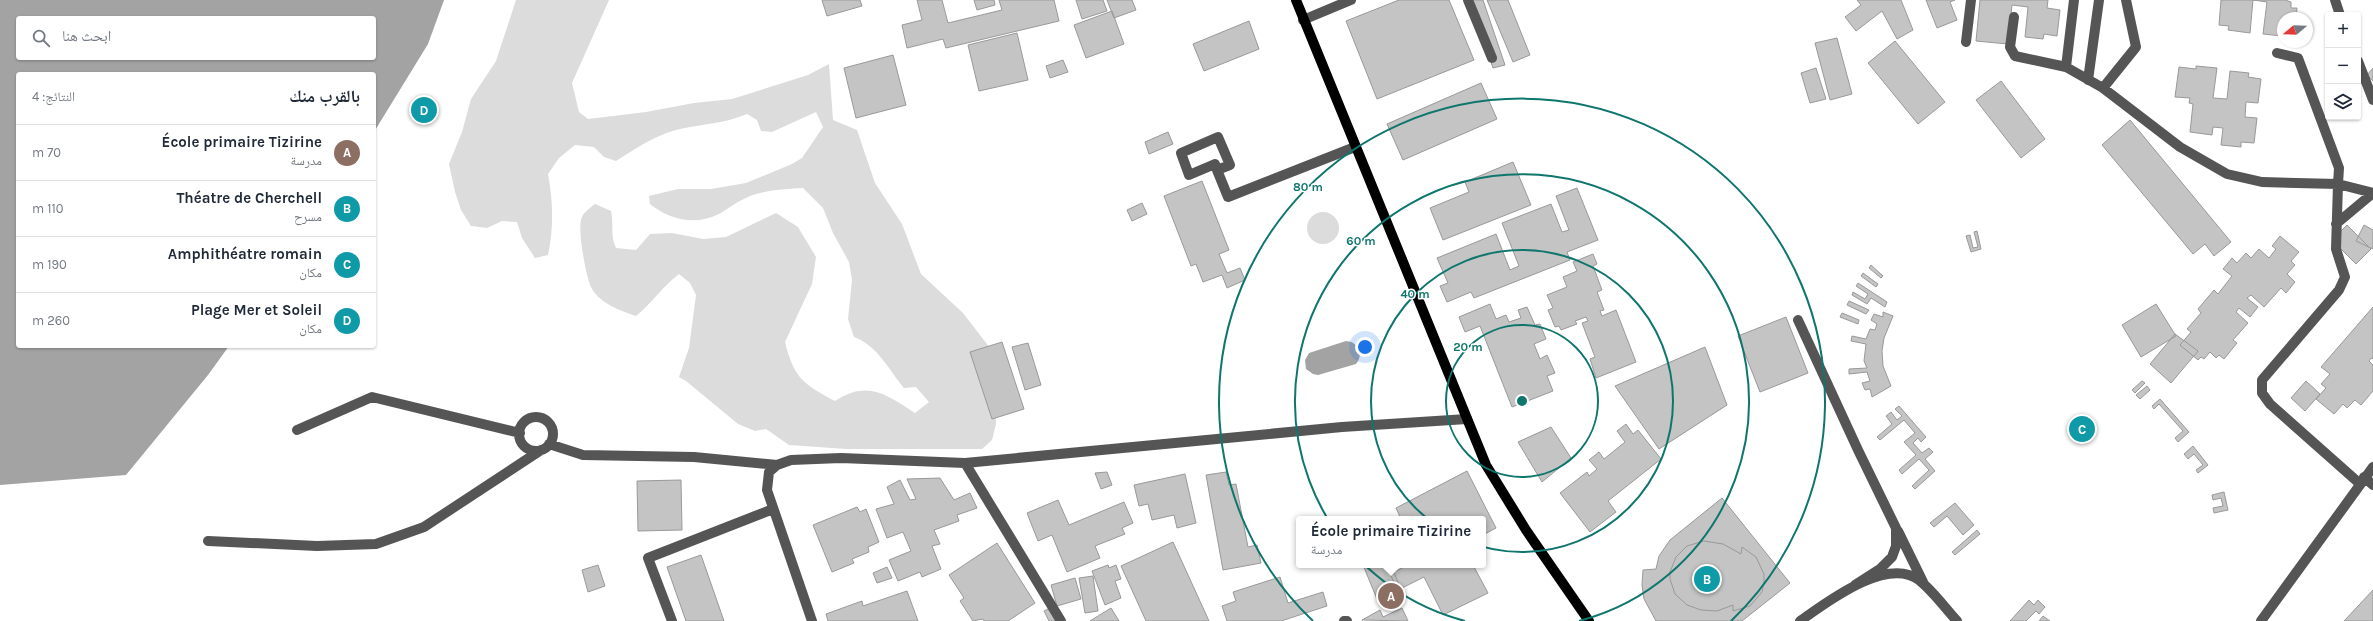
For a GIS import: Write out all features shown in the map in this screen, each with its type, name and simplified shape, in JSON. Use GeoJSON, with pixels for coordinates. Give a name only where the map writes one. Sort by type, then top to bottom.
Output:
{"type":"FeatureCollection","features":[{"type":"Feature","properties":{"kind":"main road"},"geometry":{"type":"LineString","coordinates":[[1296,0],[1467,419],[1490,471],[1526,530],[1589,621]]}},
{"type":"Feature","properties":{"kind":"street"},"geometry":{"type":"LineString","coordinates":[[1303,20],[1351,0]]}},
{"type":"Feature","properties":{"kind":"street"},"geometry":{"type":"LineString","coordinates":[[1468,0],[1492,58]]}},
{"type":"Feature","properties":{"kind":"street"},"geometry":{"type":"LineString","coordinates":[[1966,42],[1971,0]]}},
{"type":"Feature","properties":{"kind":"street"},"geometry":{"type":"LineString","coordinates":[[2066,67],[2074,0]]}},
{"type":"Feature","properties":{"kind":"street"},"geometry":{"type":"LineString","coordinates":[[2088,80],[2099,0]]}},
{"type":"Feature","properties":{"kind":"street"},"geometry":{"type":"LineString","coordinates":[[2103,88],[2136,47],[2126,0]]}},
{"type":"Feature","properties":{"kind":"street"},"geometry":{"type":"LineString","coordinates":[[2335,0],[2339,12]]}},
{"type":"Feature","properties":{"kind":"street"},"geometry":{"type":"LineString","coordinates":[[2014,17],[2010,47],[2015,56],[2066,67],[2103,88],[2180,146],[2227,174],[2262,182],[2338,184],[2373,193]]}},
{"type":"Feature","properties":{"kind":"street"},"geometry":{"type":"LineString","coordinates":[[2277,53],[2298,58],[2339,168],[2336,224],[2337,253],[2345,273],[2344,281],[2339,290],[2262,380],[2261,389],[2270,404],[2362,480],[2373,485]]}},
{"type":"Feature","properties":{"kind":"street"},"geometry":{"type":"LineString","coordinates":[[2361,69],[2373,100]]}},
{"type":"Feature","properties":{"kind":"street"},"geometry":{"type":"LineString","coordinates":[[1218,170],[1230,165],[1218,138],[1180,153],[1189,175],[1215,164],[1228,197],[1355,147]]}},
{"type":"Feature","properties":{"kind":"street"},"geometry":{"type":"LineString","coordinates":[[2336,224],[2373,193]]}},
{"type":"Feature","properties":{"kind":"street"},"geometry":{"type":"LineString","coordinates":[[1798,320],[1896,528],[1926,587]]}},
{"type":"Feature","properties":{"kind":"street"},"geometry":{"type":"LineString","coordinates":[[297,430],[372,397],[520,433]]}},
{"type":"Feature","properties":{"kind":"street"},"geometry":{"type":"LineString","coordinates":[[208,541],[317,546],[376,544],[424,527],[545,447],[553,434],[552,428],[549,423],[540,417],[528,419],[524,422],[520,433],[522,443],[526,447],[545,447],[583,455],[694,457],[777,465]]}},
{"type":"Feature","properties":{"kind":"street"},"geometry":{"type":"LineString","coordinates":[[812,621],[767,490],[769,472],[777,465],[791,460],[841,458],[965,462],[1342,427],[1467,419]]}},
{"type":"Feature","properties":{"kind":"street"},"geometry":{"type":"LineString","coordinates":[[965,462],[1061,621]]}},
{"type":"Feature","properties":{"kind":"street"},"geometry":{"type":"LineString","coordinates":[[2261,621],[2362,480],[2373,467]]}},
{"type":"Feature","properties":{"kind":"street"},"geometry":{"type":"LineString","coordinates":[[672,621],[648,558],[773,509]]}},
{"type":"Feature","properties":{"kind":"street"},"geometry":{"type":"LineString","coordinates":[[1804,620],[1880,569],[1892,557],[1896,546],[1896,528]]}},
{"type":"Feature","properties":{"kind":"street"},"geometry":{"type":"LineString","coordinates":[[1855,585],[1882,576],[1904,574],[1919,580],[1957,621]]}},
{"type":"Feature","properties":{"kind":"shaded area"},"geometry":{"type":"Polygon","coordinates":[[[0,0],[444,0],[428,44],[376,129],[376,72],[16,72],[16,348],[228,348],[208,375],[126,475],[0,485],[0,0]]]}},
{"type":"Feature","properties":{"kind":"shaded area"},"geometry":{"type":"Polygon","coordinates":[[[516,0],[609,0],[572,83],[579,112],[588,119],[646,112],[694,103],[732,99],[808,75],[829,64],[833,120],[857,130],[875,183],[902,224],[921,274],[963,313],[990,348],[995,377],[996,424],[992,440],[982,449],[846,449],[789,445],[766,429],[755,431],[738,424],[686,381],[679,377],[689,348],[696,295],[690,283],[679,274],[667,284],[636,316],[606,303],[592,289],[585,266],[580,226],[583,215],[595,204],[611,211],[613,239],[616,248],[636,250],[650,234],[672,233],[703,239],[726,237],[776,213],[798,227],[816,257],[812,284],[785,342],[792,364],[801,379],[815,390],[835,401],[857,391],[876,392],[895,400],[915,413],[929,402],[916,387],[904,388],[876,352],[870,346],[854,337],[848,319],[852,280],[849,262],[833,233],[823,208],[803,188],[774,190],[752,195],[739,201],[719,214],[701,220],[683,220],[666,214],[650,204],[649,196],[678,189],[711,189],[746,183],[792,164],[802,158],[823,127],[816,112],[772,132],[761,131],[757,120],[747,114],[729,120],[676,130],[652,139],[616,161],[604,157],[594,147],[575,145],[559,158],[548,174],[552,214],[548,255],[535,258],[522,238],[517,222],[502,221],[487,228],[471,226],[461,210],[455,192],[449,164],[462,132],[471,99],[496,61],[516,0]]]}},
{"type":"Feature","properties":{"kind":"shaded area"},"geometry":{"type":"Polygon","coordinates":[[[1323,212],[1329,213],[1336,219],[1339,228],[1338,234],[1332,241],[1323,244],[1317,243],[1310,237],[1307,228],[1308,222],[1314,215],[1323,212]]]}},
{"type":"Feature","properties":{"kind":"shaded area"},"geometry":{"type":"Polygon","coordinates":[[[1346,341],[1354,344],[1359,349],[1360,356],[1356,364],[1318,375],[1313,374],[1306,369],[1305,360],[1309,353],[1346,341]]]}},
{"type":"Feature","properties":{"kind":"building"},"geometry":{"type":"Polygon","coordinates":[[[822,0],[860,0],[862,6],[827,16],[822,0]]]}},
{"type":"Feature","properties":{"kind":"building"},"geometry":{"type":"Polygon","coordinates":[[[917,0],[942,0],[948,23],[1002,10],[999,0],[1054,0],[1059,21],[946,48],[943,39],[907,48],[902,25],[922,20],[917,0]]]}},
{"type":"Feature","properties":{"kind":"building"},"geometry":{"type":"Polygon","coordinates":[[[974,0],[994,0],[995,5],[977,10],[974,0]]]}},
{"type":"Feature","properties":{"kind":"building"},"geometry":{"type":"Polygon","coordinates":[[[1076,0],[1103,0],[1107,11],[1082,19],[1076,0]]]}},
{"type":"Feature","properties":{"kind":"building"},"geometry":{"type":"Polygon","coordinates":[[[1107,0],[1132,0],[1136,10],[1114,18],[1107,0]]]}},
{"type":"Feature","properties":{"kind":"building"},"geometry":{"type":"Polygon","coordinates":[[[1399,0],[1449,0],[1474,60],[1377,99],[1346,21],[1399,0]]]}},
{"type":"Feature","properties":{"kind":"building"},"geometry":{"type":"Polygon","coordinates":[[[1470,0],[1483,0],[1505,65],[1493,68],[1470,0]]]}},
{"type":"Feature","properties":{"kind":"building"},"geometry":{"type":"Polygon","coordinates":[[[1487,0],[1508,0],[1530,55],[1513,62],[1487,0]]]}},
{"type":"Feature","properties":{"kind":"building"},"geometry":{"type":"Polygon","coordinates":[[[1857,0],[1901,0],[1913,30],[1897,39],[1882,11],[1856,31],[1845,17],[1861,5],[1857,0]]]}},
{"type":"Feature","properties":{"kind":"building"},"geometry":{"type":"Polygon","coordinates":[[[1926,0],[1955,0],[1950,2],[1957,20],[1937,28],[1926,0]]]}},
{"type":"Feature","properties":{"kind":"building"},"geometry":{"type":"Polygon","coordinates":[[[1980,0],[2048,0],[2047,8],[2060,10],[2057,36],[2044,34],[2043,39],[2025,37],[2028,7],[2012,5],[2008,44],[1976,41],[1980,0]]]}},
{"type":"Feature","properties":{"kind":"building"},"geometry":{"type":"Polygon","coordinates":[[[2221,0],[2253,0],[2250,33],[2228,30],[2229,26],[2219,25],[2221,0]]]}},
{"type":"Feature","properties":{"kind":"building"},"geometry":{"type":"Polygon","coordinates":[[[2253,0],[2285,0],[2291,2],[2291,8],[2297,8],[2297,12],[2277,12],[2277,35],[2263,34],[2267,2],[2253,0]]]}},
{"type":"Feature","properties":{"kind":"building"},"geometry":{"type":"Polygon","coordinates":[[[1112,11],[1124,44],[1086,58],[1074,25],[1112,11]]]}},
{"type":"Feature","properties":{"kind":"building"},"geometry":{"type":"Polygon","coordinates":[[[1249,21],[1259,49],[1204,71],[1193,44],[1249,21]]]}},
{"type":"Feature","properties":{"kind":"building"},"geometry":{"type":"Polygon","coordinates":[[[1017,33],[1028,80],[979,91],[968,45],[1017,33]]]}},
{"type":"Feature","properties":{"kind":"building"},"geometry":{"type":"Polygon","coordinates":[[[1837,38],[1852,94],[1830,100],[1815,43],[1837,38]]]}},
{"type":"Feature","properties":{"kind":"building"},"geometry":{"type":"Polygon","coordinates":[[[1895,41],[1945,102],[1918,124],[1868,63],[1895,41]]]}},
{"type":"Feature","properties":{"kind":"building"},"geometry":{"type":"Polygon","coordinates":[[[893,55],[906,105],[856,118],[844,68],[893,55]]]}},
{"type":"Feature","properties":{"kind":"building"},"geometry":{"type":"Polygon","coordinates":[[[1063,60],[1068,72],[1050,78],[1046,66],[1063,60]]]}},
{"type":"Feature","properties":{"kind":"building"},"geometry":{"type":"Polygon","coordinates":[[[2196,66],[2217,68],[2213,98],[2227,99],[2230,71],[2249,73],[2248,77],[2261,79],[2258,103],[2246,102],[2245,117],[2257,118],[2254,143],[2241,142],[2241,147],[2221,145],[2223,128],[2213,127],[2212,135],[2190,132],[2193,104],[2189,103],[2190,98],[2175,97],[2179,67],[2196,69],[2196,66]]]}},
{"type":"Feature","properties":{"kind":"building"},"geometry":{"type":"Polygon","coordinates":[[[1816,68],[1826,99],[1810,103],[1801,73],[1816,68]]]}},
{"type":"Feature","properties":{"kind":"building"},"geometry":{"type":"Polygon","coordinates":[[[2373,68],[2373,81],[2367,75],[2373,68]]]}},
{"type":"Feature","properties":{"kind":"building"},"geometry":{"type":"Polygon","coordinates":[[[2001,81],[2045,139],[2021,158],[1976,100],[2001,81]]]}},
{"type":"Feature","properties":{"kind":"building"},"geometry":{"type":"Polygon","coordinates":[[[1481,83],[1497,119],[1403,160],[1387,124],[1481,83]]]}},
{"type":"Feature","properties":{"kind":"building"},"geometry":{"type":"Polygon","coordinates":[[[2130,120],[2231,242],[2214,256],[2205,244],[2193,254],[2102,145],[2130,120]]]}},
{"type":"Feature","properties":{"kind":"building"},"geometry":{"type":"Polygon","coordinates":[[[1168,132],[1173,144],[1149,154],[1145,142],[1168,132]]]}},
{"type":"Feature","properties":{"kind":"building"},"geometry":{"type":"Polygon","coordinates":[[[1513,162],[1531,205],[1443,240],[1430,208],[1469,192],[1465,182],[1513,162]]]}},
{"type":"Feature","properties":{"kind":"building"},"geometry":{"type":"Polygon","coordinates":[[[1202,181],[1229,250],[1219,254],[1227,273],[1240,268],[1245,280],[1227,288],[1222,275],[1203,282],[1196,264],[1191,266],[1164,196],[1202,181]]]}},
{"type":"Feature","properties":{"kind":"building"},"geometry":{"type":"Polygon","coordinates":[[[1577,188],[1598,240],[1567,252],[1570,260],[1474,298],[1471,292],[1447,302],[1440,286],[1448,283],[1437,258],[1496,234],[1510,270],[1519,266],[1502,223],[1551,204],[1562,232],[1569,230],[1556,196],[1577,188]]]}},
{"type":"Feature","properties":{"kind":"building"},"geometry":{"type":"Polygon","coordinates":[[[1142,203],[1147,214],[1132,221],[1127,210],[1142,203]]]}},
{"type":"Feature","properties":{"kind":"building"},"geometry":{"type":"Polygon","coordinates":[[[2347,225],[2371,249],[2356,264],[2332,240],[2347,225]]]}},
{"type":"Feature","properties":{"kind":"building"},"geometry":{"type":"Polygon","coordinates":[[[2364,225],[2373,230],[2373,249],[2356,241],[2364,225]]]}},
{"type":"Feature","properties":{"kind":"building"},"geometry":{"type":"Polygon","coordinates":[[[1977,231],[1981,249],[1971,252],[1966,236],[1970,235],[1973,248],[1978,247],[1974,232],[1977,231]]]}},
{"type":"Feature","properties":{"kind":"building"},"geometry":{"type":"Polygon","coordinates":[[[2280,236],[2299,252],[2291,261],[2295,265],[2287,274],[2295,282],[2286,293],[2281,288],[2264,307],[2251,295],[2247,298],[2258,307],[2250,317],[2239,308],[2236,312],[2248,323],[2233,340],[2237,343],[2224,359],[2219,355],[2216,358],[2210,352],[2204,359],[2201,357],[2198,360],[2180,345],[2191,332],[2187,329],[2201,313],[2198,309],[2214,290],[2218,294],[2232,276],[2223,269],[2232,258],[2237,263],[2246,253],[2251,258],[2259,249],[2269,258],[2276,249],[2272,246],[2280,236]]]}},
{"type":"Feature","properties":{"kind":"building"},"geometry":{"type":"Polygon","coordinates":[[[1593,254],[1597,264],[1593,266],[1602,290],[1597,292],[1604,310],[1600,311],[1602,316],[1616,310],[1636,362],[1596,378],[1590,359],[1595,357],[1582,323],[1588,321],[1586,317],[1575,321],[1577,324],[1561,330],[1559,326],[1555,327],[1548,310],[1553,308],[1547,295],[1567,287],[1563,277],[1577,271],[1573,262],[1593,254]]]}},
{"type":"Feature","properties":{"kind":"building"},"geometry":{"type":"Polygon","coordinates":[[[1871,265],[1883,276],[1881,278],[1869,268],[1871,265]]]}},
{"type":"Feature","properties":{"kind":"building"},"geometry":{"type":"Polygon","coordinates":[[[1863,273],[1878,284],[1876,287],[1861,276],[1863,273]]]}},
{"type":"Feature","properties":{"kind":"building"},"geometry":{"type":"Polygon","coordinates":[[[1858,283],[1887,302],[1885,307],[1871,298],[1867,304],[1852,295],[1853,292],[1865,299],[1868,294],[1856,286],[1858,283]]]}},
{"type":"Feature","properties":{"kind":"building"},"geometry":{"type":"Polygon","coordinates":[[[1849,301],[1869,310],[1866,314],[1847,305],[1849,301]]]}},
{"type":"Feature","properties":{"kind":"building"},"geometry":{"type":"Polygon","coordinates":[[[1490,304],[1496,319],[1506,315],[1509,322],[1521,318],[1518,310],[1527,307],[1535,325],[1540,324],[1546,339],[1534,344],[1540,359],[1547,355],[1555,373],[1547,376],[1553,391],[1512,407],[1480,326],[1465,332],[1459,317],[1490,304]]]}},
{"type":"Feature","properties":{"kind":"building"},"geometry":{"type":"Polygon","coordinates":[[[2156,304],[2176,336],[2141,357],[2122,325],[2156,304]]]}},
{"type":"Feature","properties":{"kind":"building"},"geometry":{"type":"Polygon","coordinates":[[[2373,307],[2373,359],[2371,358],[2369,361],[2373,365],[2373,391],[2361,405],[2355,400],[2347,408],[2343,404],[2334,414],[2316,399],[2326,388],[2321,384],[2330,374],[2321,367],[2373,307]]]}},
{"type":"Feature","properties":{"kind":"building"},"geometry":{"type":"Polygon","coordinates":[[[1883,312],[1893,316],[1884,338],[1882,351],[1883,366],[1891,386],[1872,397],[1870,389],[1865,390],[1862,383],[1870,381],[1867,372],[1849,374],[1849,369],[1867,368],[1864,361],[1866,344],[1851,341],[1852,336],[1866,339],[1870,329],[1875,330],[1877,324],[1871,320],[1874,314],[1883,317],[1883,312]]]}},
{"type":"Feature","properties":{"kind":"building"},"geometry":{"type":"Polygon","coordinates":[[[1842,313],[1859,320],[1858,324],[1840,317],[1842,313]]]}},
{"type":"Feature","properties":{"kind":"building"},"geometry":{"type":"Polygon","coordinates":[[[1786,317],[1808,373],[1760,392],[1738,336],[1786,317]]]}},
{"type":"Feature","properties":{"kind":"building"},"geometry":{"type":"Polygon","coordinates":[[[2175,334],[2198,351],[2171,383],[2150,364],[2175,334]]]}},
{"type":"Feature","properties":{"kind":"building"},"geometry":{"type":"Polygon","coordinates":[[[1002,342],[1024,409],[992,419],[970,352],[1002,342]]]}},
{"type":"Feature","properties":{"kind":"building"},"geometry":{"type":"Polygon","coordinates":[[[1028,343],[1041,385],[1025,390],[1012,347],[1028,343]]]}},
{"type":"Feature","properties":{"kind":"building"},"geometry":{"type":"Polygon","coordinates":[[[1705,347],[1727,405],[1659,449],[1615,386],[1705,347]]]}},
{"type":"Feature","properties":{"kind":"building"},"geometry":{"type":"Polygon","coordinates":[[[2142,381],[2145,383],[2135,393],[2132,390],[2142,381]]]}},
{"type":"Feature","properties":{"kind":"building"},"geometry":{"type":"Polygon","coordinates":[[[2306,381],[2320,394],[2305,411],[2291,398],[2306,381]]]}},
{"type":"Feature","properties":{"kind":"building"},"geometry":{"type":"Polygon","coordinates":[[[2147,386],[2150,390],[2140,399],[2136,395],[2147,386]]]}},
{"type":"Feature","properties":{"kind":"building"},"geometry":{"type":"Polygon","coordinates":[[[2160,399],[2189,432],[2178,442],[2175,438],[2183,431],[2159,404],[2154,409],[2152,406],[2160,399]]]}},
{"type":"Feature","properties":{"kind":"building"},"geometry":{"type":"Polygon","coordinates":[[[1899,406],[1926,437],[1921,442],[1918,438],[1913,443],[1922,453],[1929,448],[1933,452],[1925,459],[1935,471],[1915,489],[1912,486],[1929,470],[1919,459],[1902,474],[1899,470],[1916,455],[1904,442],[1915,433],[1904,420],[1880,440],[1877,437],[1892,424],[1886,416],[1891,412],[1897,420],[1902,416],[1895,409],[1899,406]]]}},
{"type":"Feature","properties":{"kind":"building"},"geometry":{"type":"Polygon","coordinates":[[[1626,424],[1633,434],[1638,430],[1661,459],[1608,501],[1616,512],[1590,532],[1560,493],[1587,472],[1589,476],[1597,469],[1589,460],[1599,452],[1604,459],[1625,442],[1617,431],[1626,424]]]}},
{"type":"Feature","properties":{"kind":"building"},"geometry":{"type":"Polygon","coordinates":[[[1551,427],[1571,458],[1542,482],[1518,442],[1551,427]]]}},
{"type":"Feature","properties":{"kind":"building"},"geometry":{"type":"Polygon","coordinates":[[[2193,446],[2208,465],[2198,473],[2196,470],[2203,465],[2194,454],[2188,459],[2184,454],[2193,446]]]}},
{"type":"Feature","properties":{"kind":"building"},"geometry":{"type":"Polygon","coordinates":[[[1467,471],[1496,528],[1486,533],[1486,516],[1400,516],[1396,508],[1467,471]]]}},
{"type":"Feature","properties":{"kind":"building"},"geometry":{"type":"Polygon","coordinates":[[[1107,472],[1112,485],[1101,489],[1095,473],[1107,472]]]}},
{"type":"Feature","properties":{"kind":"building"},"geometry":{"type":"Polygon","coordinates":[[[1226,472],[1229,485],[1236,484],[1248,547],[1257,545],[1261,563],[1223,570],[1206,475],[1226,472]]]}},
{"type":"Feature","properties":{"kind":"building"},"geometry":{"type":"Polygon","coordinates":[[[1185,474],[1196,523],[1177,528],[1174,515],[1152,520],[1148,504],[1139,506],[1134,485],[1185,474]]]}},
{"type":"Feature","properties":{"kind":"building"},"geometry":{"type":"Polygon","coordinates":[[[940,478],[954,500],[970,493],[977,508],[957,515],[959,521],[934,530],[940,544],[932,546],[941,569],[922,577],[920,572],[898,581],[889,560],[911,551],[903,532],[887,538],[876,509],[894,504],[887,487],[900,480],[910,500],[916,499],[907,479],[940,478]]]}},
{"type":"Feature","properties":{"kind":"building"},"geometry":{"type":"Polygon","coordinates":[[[681,480],[682,530],[638,531],[637,481],[681,480]]]}},
{"type":"Feature","properties":{"kind":"building"},"geometry":{"type":"Polygon","coordinates":[[[2224,492],[2228,510],[2214,513],[2213,508],[2223,506],[2221,498],[2213,500],[2212,495],[2224,492]]]}},
{"type":"Feature","properties":{"kind":"building"},"geometry":{"type":"Polygon","coordinates":[[[1722,498],[1790,583],[1742,621],[1656,621],[1644,599],[1642,585],[1643,570],[1656,569],[1659,556],[1670,540],[1722,498]]]}},
{"type":"Feature","properties":{"kind":"building"},"geometry":{"type":"Polygon","coordinates":[[[1058,500],[1069,525],[1124,502],[1133,523],[1122,528],[1125,534],[1095,546],[1100,558],[1067,572],[1052,535],[1038,541],[1027,513],[1058,500]]]}},
{"type":"Feature","properties":{"kind":"building"},"geometry":{"type":"Polygon","coordinates":[[[1955,503],[1974,525],[1963,535],[1947,516],[1934,527],[1930,523],[1955,503]]]}},
{"type":"Feature","properties":{"kind":"building"},"geometry":{"type":"Polygon","coordinates":[[[857,507],[860,512],[866,509],[879,542],[868,547],[869,552],[852,559],[854,563],[832,572],[813,525],[857,507]]]}},
{"type":"Feature","properties":{"kind":"building"},"geometry":{"type":"Polygon","coordinates":[[[1977,530],[1980,534],[1955,555],[1952,552],[1977,530]]]}},
{"type":"Feature","properties":{"kind":"building"},"geometry":{"type":"Polygon","coordinates":[[[1704,541],[1723,544],[1741,554],[1742,547],[1756,557],[1764,574],[1764,583],[1762,592],[1750,606],[1733,611],[1733,605],[1717,611],[1701,610],[1687,605],[1675,594],[1670,579],[1670,572],[1676,557],[1687,546],[1704,541]]]}},
{"type":"Feature","properties":{"kind":"building"},"geometry":{"type":"Polygon","coordinates":[[[1173,542],[1209,621],[1146,621],[1121,566],[1173,542]]]}},
{"type":"Feature","properties":{"kind":"building"},"geometry":{"type":"Polygon","coordinates":[[[997,543],[1035,603],[1008,621],[984,621],[983,619],[973,621],[960,601],[964,598],[949,575],[997,543]]]}},
{"type":"Feature","properties":{"kind":"building"},"geometry":{"type":"Polygon","coordinates":[[[701,555],[724,621],[686,621],[667,567],[701,555]]]}},
{"type":"Feature","properties":{"kind":"building"},"geometry":{"type":"Polygon","coordinates":[[[598,565],[605,586],[588,592],[582,570],[598,565]]]}},
{"type":"Feature","properties":{"kind":"building"},"geometry":{"type":"Polygon","coordinates":[[[1108,565],[1109,568],[1116,565],[1121,579],[1115,581],[1121,598],[1105,605],[1092,571],[1108,565]]]}},
{"type":"Feature","properties":{"kind":"building"},"geometry":{"type":"Polygon","coordinates":[[[887,567],[892,578],[877,583],[873,573],[887,567]]]}},
{"type":"Feature","properties":{"kind":"building"},"geometry":{"type":"Polygon","coordinates":[[[1364,568],[1392,568],[1401,590],[1377,599],[1364,568]]]}},
{"type":"Feature","properties":{"kind":"building"},"geometry":{"type":"Polygon","coordinates":[[[1402,568],[1475,568],[1488,593],[1443,615],[1424,577],[1398,590],[1390,574],[1402,568]]]}},
{"type":"Feature","properties":{"kind":"building"},"geometry":{"type":"Polygon","coordinates":[[[1093,576],[1098,611],[1085,613],[1079,578],[1093,576]]]}},
{"type":"Feature","properties":{"kind":"building"},"geometry":{"type":"Polygon","coordinates":[[[1280,577],[1288,603],[1323,592],[1327,606],[1281,621],[1227,621],[1222,606],[1236,601],[1233,592],[1280,577]]]}},
{"type":"Feature","properties":{"kind":"building"},"geometry":{"type":"Polygon","coordinates":[[[1075,578],[1081,599],[1057,606],[1051,585],[1075,578]]]}},
{"type":"Feature","properties":{"kind":"building"},"geometry":{"type":"Polygon","coordinates":[[[2373,590],[2373,621],[2344,621],[2373,590]]]}},
{"type":"Feature","properties":{"kind":"building"},"geometry":{"type":"Polygon","coordinates":[[[907,591],[918,621],[828,621],[826,614],[862,601],[863,606],[907,591]]]}},
{"type":"Feature","properties":{"kind":"building"},"geometry":{"type":"Polygon","coordinates":[[[2029,600],[2034,605],[2038,600],[2045,607],[2039,614],[2036,611],[2026,621],[2010,621],[2029,600]]]}},
{"type":"Feature","properties":{"kind":"building"},"geometry":{"type":"Polygon","coordinates":[[[1054,606],[1062,621],[1049,621],[1044,611],[1054,606]]]}},
{"type":"Feature","properties":{"kind":"building"},"geometry":{"type":"Polygon","coordinates":[[[1111,608],[1119,621],[1090,621],[1111,608]]]}},
{"type":"Feature","properties":{"kind":"building"},"geometry":{"type":"Polygon","coordinates":[[[1402,608],[1408,621],[1362,620],[1380,610],[1383,617],[1402,608]]]}},
{"type":"Feature","properties":{"kind":"building"},"geometry":{"type":"Polygon","coordinates":[[[2043,616],[2050,621],[2039,621],[2043,616]]]}},
{"type":"Feature","properties":{"kind":"place","name":"Plage Mer et Soleil"},"geometry":{"type":"Point","coordinates":[424,110]}},
{"type":"Feature","properties":{"kind":"place","name":"Amphithéatre romain"},"geometry":{"type":"Point","coordinates":[2082,429]}},
{"type":"Feature","properties":{"kind":"place","name":"Théatre de Cherchell"},"geometry":{"type":"Point","coordinates":[1707,579]}},
{"type":"Feature","properties":{"kind":"place","name":"École primaire Tizirine"},"geometry":{"type":"Point","coordinates":[1391,596]}}]}
